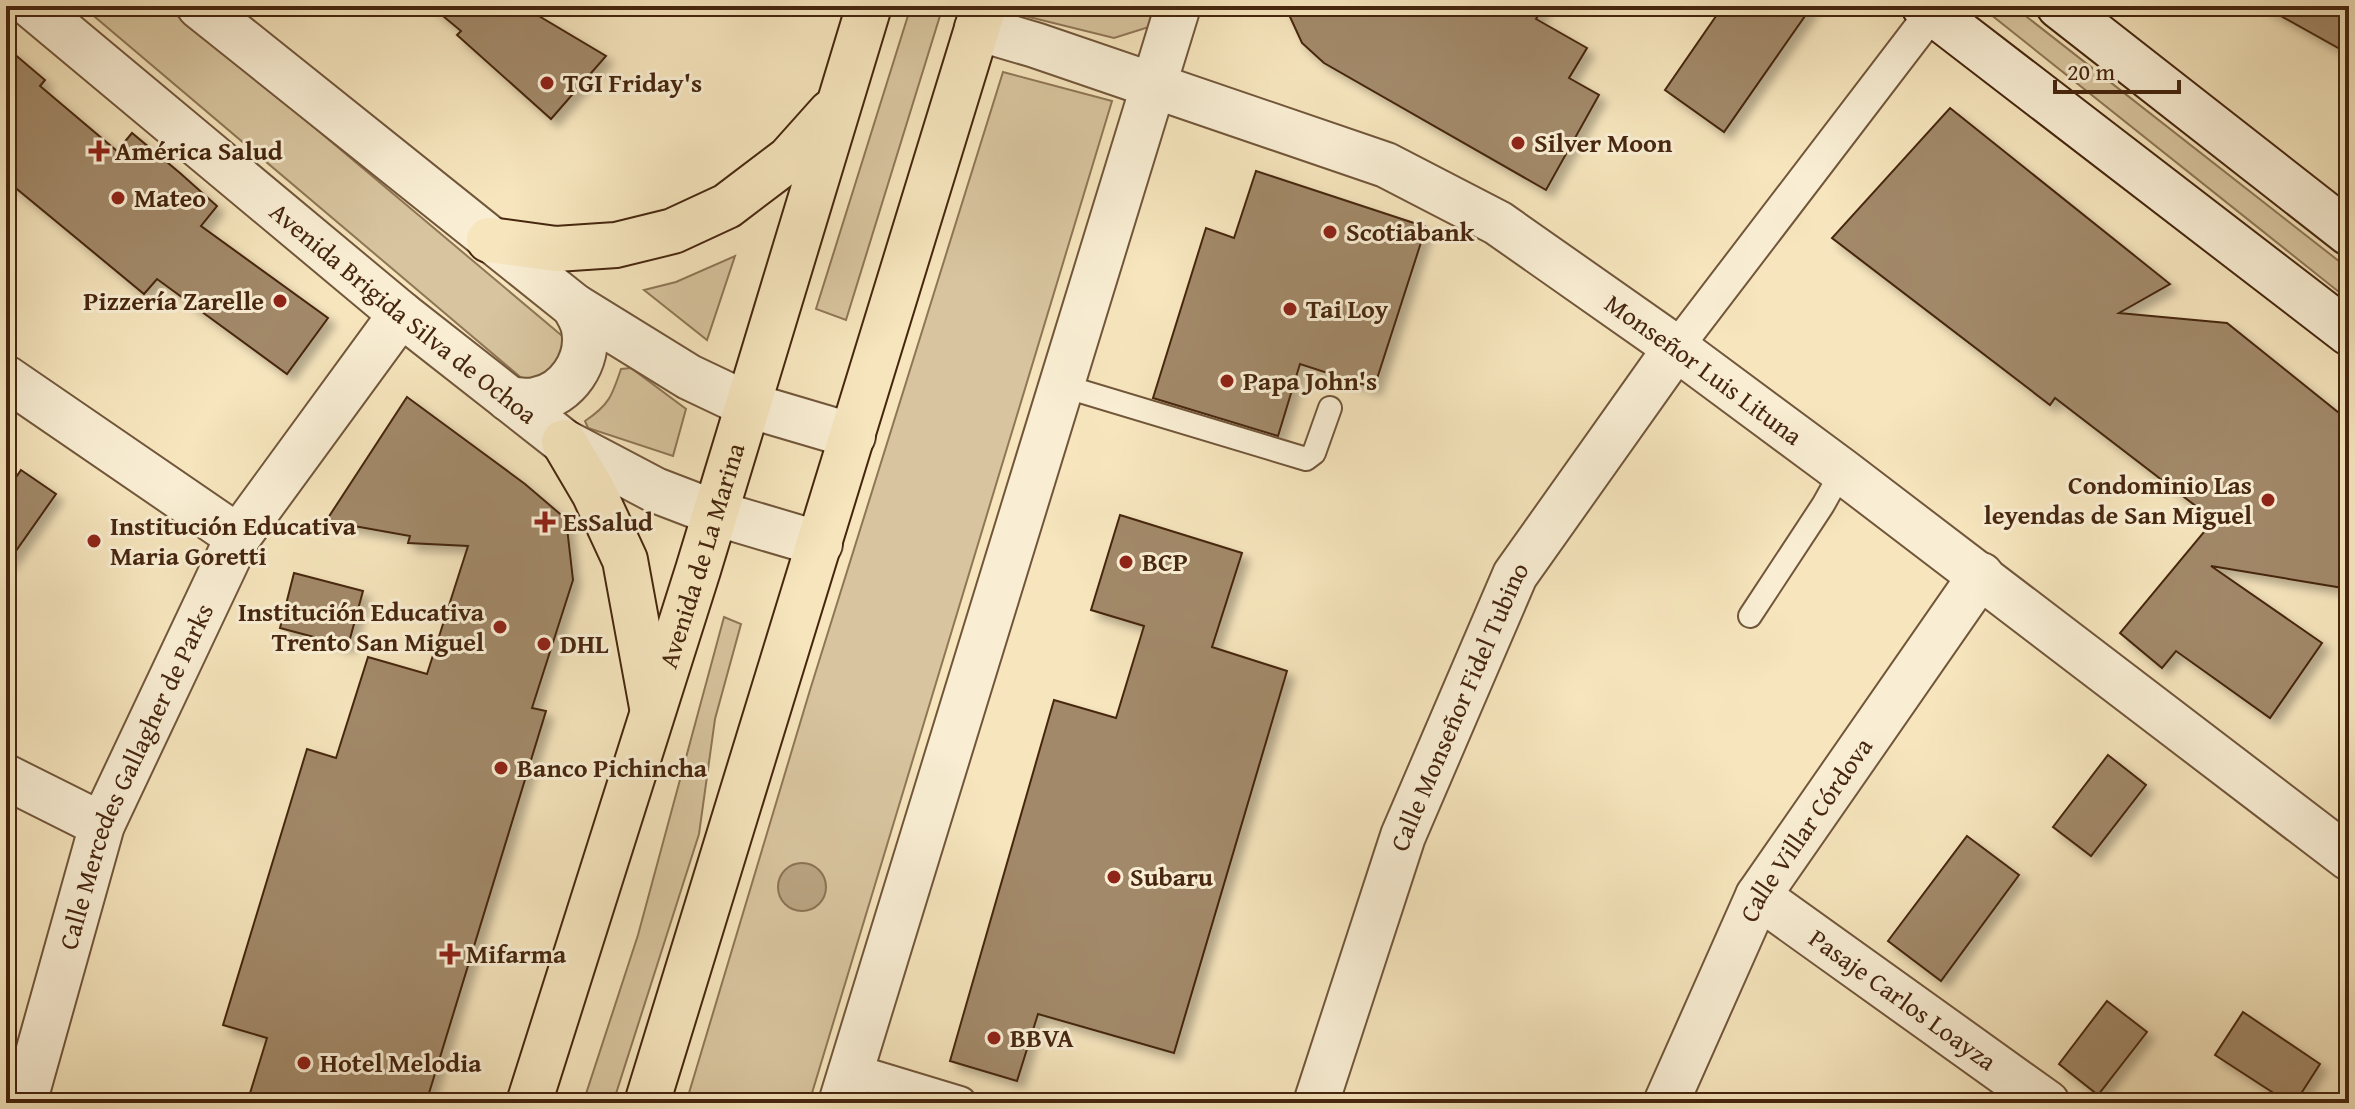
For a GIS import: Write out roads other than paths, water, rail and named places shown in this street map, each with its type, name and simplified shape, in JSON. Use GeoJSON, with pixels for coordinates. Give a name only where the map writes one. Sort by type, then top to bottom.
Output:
{"type":"FeatureCollection","features":[{"type":"Feature","properties":{"kind":"main road","name":"Avenida de La Marina"},"geometry":{"type":"LineString","coordinates":[[529,1103],[715,513],[869,6]]}},
{"type":"Feature","properties":{"kind":"main road"},"geometry":{"type":"LineString","coordinates":[[647,1103],[981,17]]}},
{"type":"Feature","properties":{"kind":"main road"},"geometry":{"type":"LineString","coordinates":[[489,240],[556,249],[616,245],[673,231],[727,206],[789,159],[840,101]]}},
{"type":"Feature","properties":{"kind":"main road"},"geometry":{"type":"LineString","coordinates":[[564,442],[599,503],[625,560],[653,713]]}},
{"type":"Feature","properties":{"kind":"street","name":"Avenida Brigida Silva de Ochoa"},"geometry":{"type":"LineString","coordinates":[[32,6],[401,314],[564,442],[655,490],[715,513],[820,544]]}},
{"type":"Feature","properties":{"kind":"street"},"geometry":{"type":"LineString","coordinates":[[199,6],[574,306],[689,377],[748,405],[853,436]]}},
{"type":"Feature","properties":{"kind":"street"},"geometry":{"type":"LineString","coordinates":[[960,1103],[846,1086],[1178,6]]}},
{"type":"Feature","properties":{"kind":"street"},"geometry":{"type":"LineString","coordinates":[[2059,6],[2349,233]]}},
{"type":"Feature","properties":{"kind":"street"},"geometry":{"type":"LineString","coordinates":[[1676,348],[1928,9],[2349,333]]}},
{"type":"Feature","properties":{"kind":"street","name":"Monseñor Luis Lituna"},"geometry":{"type":"LineString","coordinates":[[981,17],[1153,85],[1386,165],[1498,223],[1676,348],[1842,471],[2349,858]]}},
{"type":"Feature","properties":{"kind":"street"},"geometry":{"type":"LineString","coordinates":[[509,399],[534,401],[557,393],[574,375],[584,353],[584,328],[574,306]]}},
{"type":"Feature","properties":{"kind":"street","name":"Calle Mercedes Gallagher de Parks"},"geometry":{"type":"LineString","coordinates":[[24,1103],[102,825],[238,537],[401,314]]}},
{"type":"Feature","properties":{"kind":"street","name":"Calle Monseñor Fidel Tubino"},"geometry":{"type":"LineString","coordinates":[[1316,1103],[1403,836],[1515,575],[1676,348]]}},
{"type":"Feature","properties":{"kind":"street"},"geometry":{"type":"LineString","coordinates":[[6,378],[238,537]]}},
{"type":"Feature","properties":{"kind":"street","name":"Calle Villar Córdova"},"geometry":{"type":"LineString","coordinates":[[1666,1103],[1758,896],[1981,575]]}},
{"type":"Feature","properties":{"kind":"street"},"geometry":{"type":"LineString","coordinates":[[6,777],[102,825]]}},
{"type":"Feature","properties":{"kind":"street","name":"Pasaje Carlos Loayza"},"geometry":{"type":"LineString","coordinates":[[1758,896],[2047,1103]]}},
{"type":"Feature","properties":{"kind":"lane"},"geometry":{"type":"LineString","coordinates":[[1060,385],[1306,459],[1314,453],[1330,408]]}},
{"type":"Feature","properties":{"kind":"lane"},"geometry":{"type":"LineString","coordinates":[[1750,616],[1842,471]]}},
{"type":"Feature","properties":{"kind":"place","name":"TGI Friday's"},"geometry":{"type":"Point","coordinates":[547,83]}},
{"type":"Feature","properties":{"kind":"place","name":"Silver Moon"},"geometry":{"type":"Point","coordinates":[1518,143]}},
{"type":"Feature","properties":{"kind":"place","name":"América Salud"},"geometry":{"type":"Point","coordinates":[99,151]}},
{"type":"Feature","properties":{"kind":"place","name":"Mateo"},"geometry":{"type":"Point","coordinates":[118,198]}},
{"type":"Feature","properties":{"kind":"place","name":"Scotiabank"},"geometry":{"type":"Point","coordinates":[1330,232]}},
{"type":"Feature","properties":{"kind":"place","name":"Pizzería Zarelle"},"geometry":{"type":"Point","coordinates":[280,301]}},
{"type":"Feature","properties":{"kind":"place","name":"Tai Loy"},"geometry":{"type":"Point","coordinates":[1290,309]}},
{"type":"Feature","properties":{"kind":"place","name":"Papa John's"},"geometry":{"type":"Point","coordinates":[1227,381]}},
{"type":"Feature","properties":{"kind":"place","name":"Condominio Las leyendas de San Miguel"},"geometry":{"type":"Point","coordinates":[2268,500]}},
{"type":"Feature","properties":{"kind":"place","name":"EsSalud"},"geometry":{"type":"Point","coordinates":[545,522]}},
{"type":"Feature","properties":{"kind":"place","name":"Institución Educativa Maria Goretti"},"geometry":{"type":"Point","coordinates":[94,541]}},
{"type":"Feature","properties":{"kind":"place","name":"BCP"},"geometry":{"type":"Point","coordinates":[1126,562]}},
{"type":"Feature","properties":{"kind":"place","name":"Institución Educativa Trento San Miguel"},"geometry":{"type":"Point","coordinates":[500,627]}},
{"type":"Feature","properties":{"kind":"place","name":"DHL"},"geometry":{"type":"Point","coordinates":[544,644]}},
{"type":"Feature","properties":{"kind":"place","name":"Banco Pichincha"},"geometry":{"type":"Point","coordinates":[501,768]}},
{"type":"Feature","properties":{"kind":"place","name":"Subaru"},"geometry":{"type":"Point","coordinates":[1114,877]}},
{"type":"Feature","properties":{"kind":"place","name":"Mifarma"},"geometry":{"type":"Point","coordinates":[450,954]}},
{"type":"Feature","properties":{"kind":"place","name":"BBVA"},"geometry":{"type":"Point","coordinates":[994,1038]}},
{"type":"Feature","properties":{"kind":"place","name":"Hotel Melodia"},"geometry":{"type":"Point","coordinates":[304,1063]}}]}
